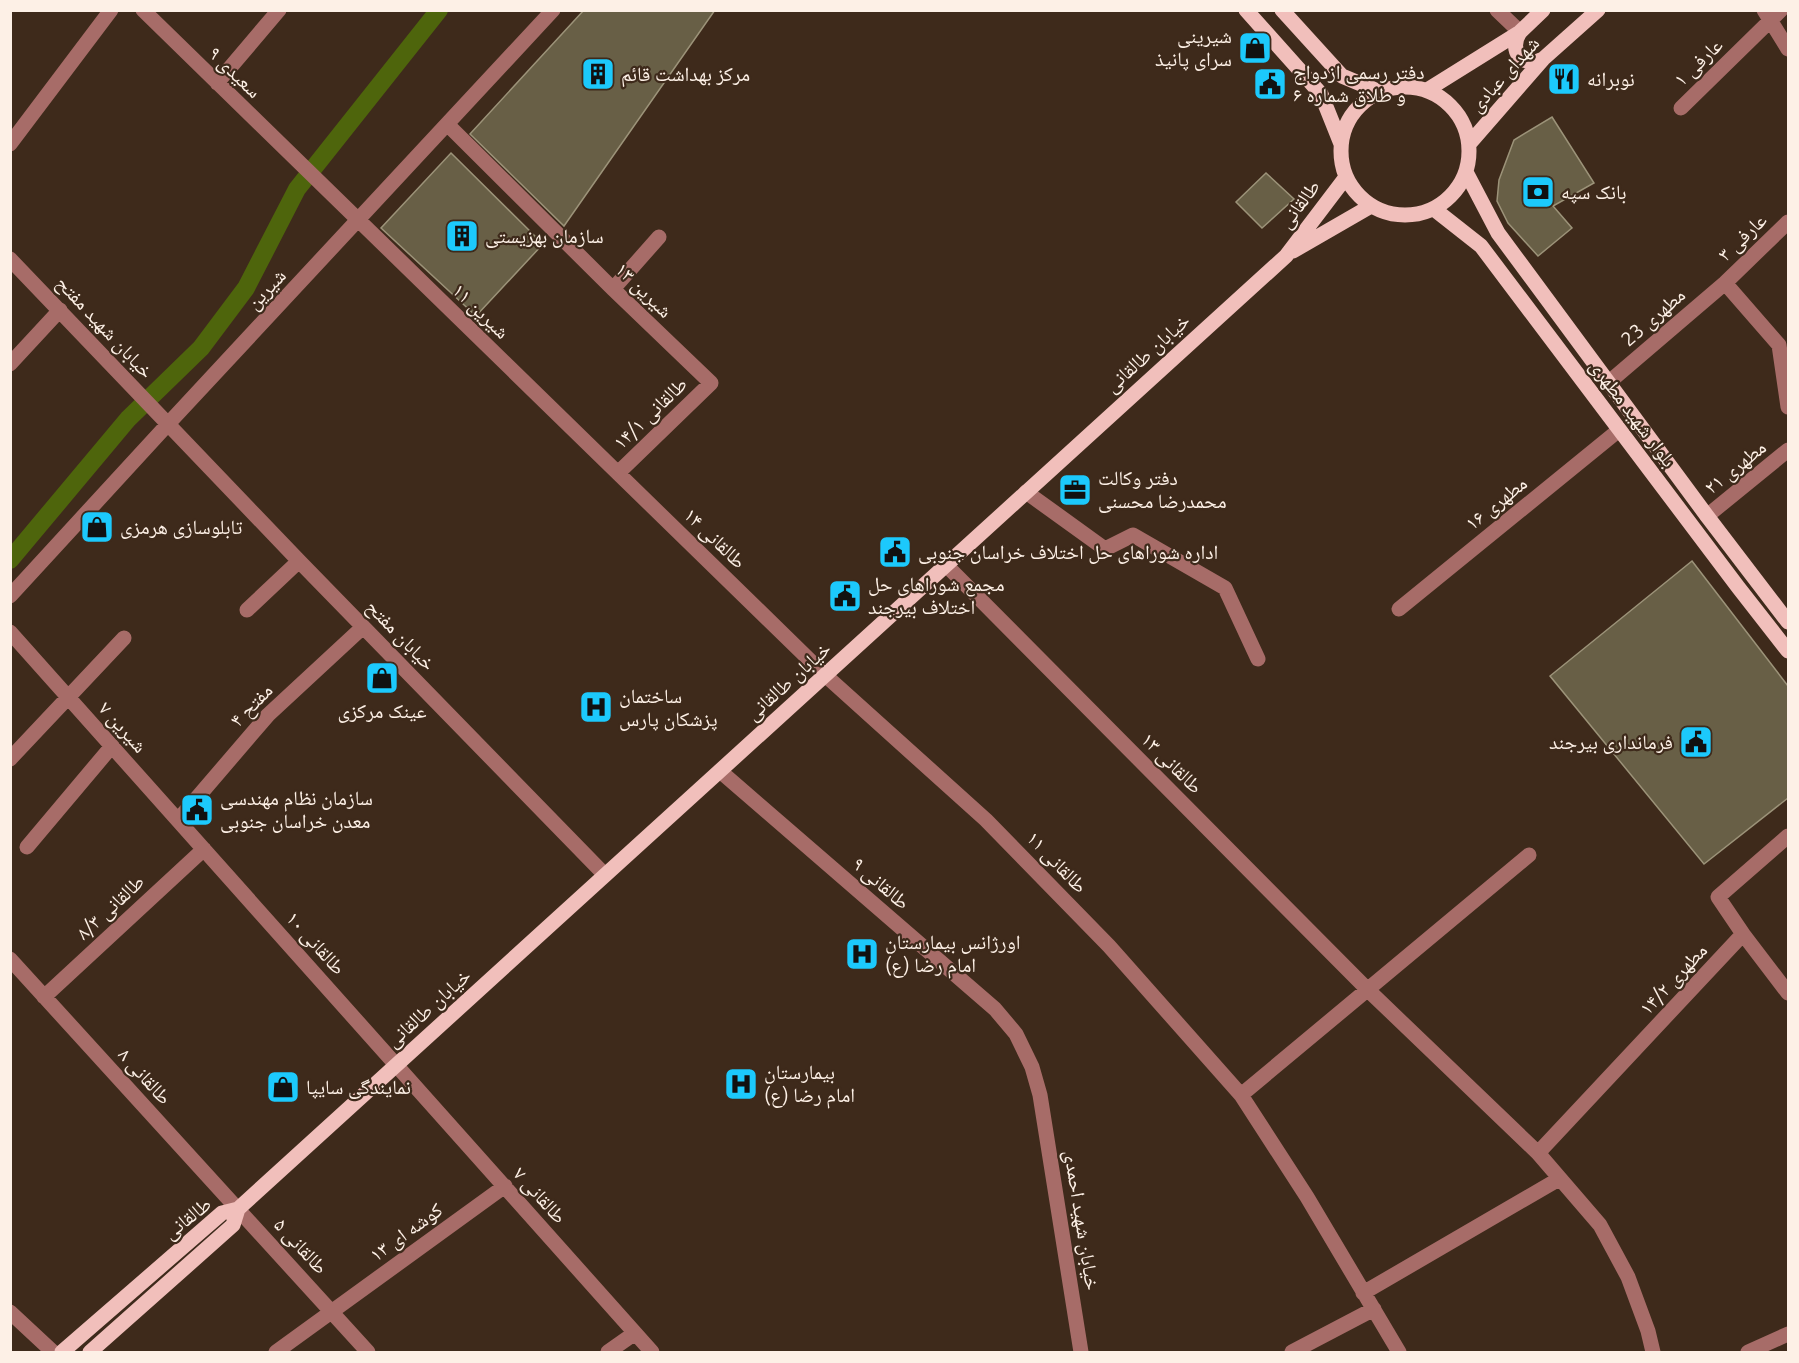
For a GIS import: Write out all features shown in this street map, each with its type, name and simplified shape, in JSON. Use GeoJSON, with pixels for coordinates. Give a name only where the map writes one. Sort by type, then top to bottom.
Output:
{"type":"FeatureCollection","features":[{"type":"Feature","properties":{"kind":"main road"},"geometry":{"type":"LineString","coordinates":[[1246,10],[1321,94],[1341,144]]}},
{"type":"Feature","properties":{"kind":"main road"},"geometry":{"type":"LineString","coordinates":[[1282,10],[1342,76],[1380,92]]}},
{"type":"Feature","properties":{"kind":"main road","name":"شهدای عبادی"},"geometry":{"type":"LineString","coordinates":[[1427,90],[1520,32],[1543,10]]}},
{"type":"Feature","properties":{"kind":"main road","name":"شهدای عبادی"},"geometry":{"type":"LineString","coordinates":[[1469,144],[1543,59],[1598,10]]}},
{"type":"Feature","properties":{"kind":"main road"},"geometry":{"type":"LineString","coordinates":[[1520,32],[1515,44],[1522,59],[1532,63],[1543,59]]}},
{"type":"Feature","properties":{"kind":"main road"},"geometry":{"type":"LineString","coordinates":[[1403,87],[1427,90],[1443,99],[1456,111],[1465,126],[1469,158],[1466,172],[1459,186],[1448,199],[1419,214],[1403,216],[1386,213],[1371,206],[1356,194],[1346,177],[1341,161],[1341,144],[1345,127],[1366,100],[1380,92],[1403,87]]}},
{"type":"Feature","properties":{"kind":"main road","name":"بلوار شهید مطهری"},"geometry":{"type":"LineString","coordinates":[[1466,172],[1498,233],[1788,622]]}},
{"type":"Feature","properties":{"kind":"main road","name":"طالقانی"},"geometry":{"type":"LineString","coordinates":[[1286,256],[1346,177]]}},
{"type":"Feature","properties":{"kind":"main road"},"geometry":{"type":"LineString","coordinates":[[1286,256],[1371,206]]}},
{"type":"Feature","properties":{"kind":"main road","name":"بلوار شهید مطهری"},"geometry":{"type":"LineString","coordinates":[[1434,208],[1481,246],[1788,651]]}},
{"type":"Feature","properties":{"kind":"main road","name":"خیابان طالقانی"},"geometry":{"type":"LineString","coordinates":[[238,1209],[1286,256]]}},
{"type":"Feature","properties":{"kind":"main road","name":"طالقانی"},"geometry":{"type":"LineString","coordinates":[[62,1353],[222,1213],[238,1209]]}},
{"type":"Feature","properties":{"kind":"main road","name":"طالقانی"},"geometry":{"type":"LineString","coordinates":[[90,1353],[233,1225],[238,1209]]}},
{"type":"Feature","properties":{"kind":"street"},"geometry":{"type":"LineString","coordinates":[[10,144],[111,10]]}},
{"type":"Feature","properties":{"kind":"street","name":"سعیدی ۹"},"geometry":{"type":"LineString","coordinates":[[142,10],[328,190]]}},
{"type":"Feature","properties":{"kind":"street"},"geometry":{"type":"LineString","coordinates":[[217,83],[279,10]]}},
{"type":"Feature","properties":{"kind":"street","name":"شیرین"},"geometry":{"type":"LineString","coordinates":[[10,596],[553,10]]}},
{"type":"Feature","properties":{"kind":"street"},"geometry":{"type":"LineString","coordinates":[[1497,10],[1520,32]]}},
{"type":"Feature","properties":{"kind":"street"},"geometry":{"type":"LineString","coordinates":[[1772,14],[1788,49]]}},
{"type":"Feature","properties":{"kind":"street","name":"عارفی ۱"},"geometry":{"type":"LineString","coordinates":[[1681,108],[1772,14]]}},
{"type":"Feature","properties":{"kind":"street","name":"شیرین ۱۳"},"geometry":{"type":"LineString","coordinates":[[447,124],[711,383]]}},
{"type":"Feature","properties":{"kind":"street","name":"شیرین ۱۱"},"geometry":{"type":"LineString","coordinates":[[328,190],[575,432]]}},
{"type":"Feature","properties":{"kind":"street","name":"عارفی ۳"},"geometry":{"type":"LineString","coordinates":[[1725,283],[1788,222]]}},
{"type":"Feature","properties":{"kind":"street"},"geometry":{"type":"LineString","coordinates":[[613,289],[659,237]]}},
{"type":"Feature","properties":{"kind":"street","name":"خیابان شهید مفتح"},"geometry":{"type":"LineString","coordinates":[[10,259],[168,424]]}},
{"type":"Feature","properties":{"kind":"street"},"geometry":{"type":"LineString","coordinates":[[1725,283],[1779,345],[1788,407]]}},
{"type":"Feature","properties":{"kind":"street","name":"مطهری 23"},"geometry":{"type":"LineString","coordinates":[[1608,383],[1725,283]]}},
{"type":"Feature","properties":{"kind":"street"},"geometry":{"type":"LineString","coordinates":[[10,364],[60,310]]}},
{"type":"Feature","properties":{"kind":"street","name":"طالقانی ۱۴/۱"},"geometry":{"type":"LineString","coordinates":[[618,473],[711,383]]}},
{"type":"Feature","properties":{"kind":"street","name":"خیابان مفتح"},"geometry":{"type":"LineString","coordinates":[[168,424],[605,875]]}},
{"type":"Feature","properties":{"kind":"street","name":"مطهری ۱۶"},"geometry":{"type":"LineString","coordinates":[[1399,609],[1619,430]]}},
{"type":"Feature","properties":{"kind":"street","name":"طالقانی ۱۴"},"geometry":{"type":"LineString","coordinates":[[575,432],[825,675]]}},
{"type":"Feature","properties":{"kind":"street","name":"مطهری ۲۱"},"geometry":{"type":"LineString","coordinates":[[1707,516],[1788,450]]}},
{"type":"Feature","properties":{"kind":"street"},"geometry":{"type":"LineString","coordinates":[[1026,492],[1105,549],[1133,535],[1225,588],[1258,659]]}},
{"type":"Feature","properties":{"kind":"street"},"geometry":{"type":"LineString","coordinates":[[247,610],[299,561]]}},
{"type":"Feature","properties":{"kind":"street","name":"طالقانی ۱۳"},"geometry":{"type":"LineString","coordinates":[[946,565],[1368,990],[1538,1153],[1600,1225],[1628,1277],[1648,1331],[1653,1353]]}},
{"type":"Feature","properties":{"kind":"street","name":"مفتح ۴"},"geometry":{"type":"LineString","coordinates":[[178,820],[268,716],[363,627]]}},
{"type":"Feature","properties":{"kind":"street","name":"شیرین ۷"},"geometry":{"type":"LineString","coordinates":[[10,632],[204,849]]}},
{"type":"Feature","properties":{"kind":"street"},"geometry":{"type":"LineString","coordinates":[[10,759],[124,638]]}},
{"type":"Feature","properties":{"kind":"street","name":"طالقانی ۱۱"},"geometry":{"type":"LineString","coordinates":[[825,675],[986,820],[1109,946],[1241,1095],[1374,1308],[1399,1353]]}},
{"type":"Feature","properties":{"kind":"street"},"geometry":{"type":"LineString","coordinates":[[27,847],[112,746]]}},
{"type":"Feature","properties":{"kind":"street","name":"طالقانی ۹"},"geometry":{"type":"LineString","coordinates":[[720,771],[995,1009],[1016,1034],[1032,1066],[1040,1095]]}},
{"type":"Feature","properties":{"kind":"street"},"geometry":{"type":"LineString","coordinates":[[1788,836],[1718,897],[1788,993]]}},
{"type":"Feature","properties":{"kind":"street","name":"طالقانی ۸/۳"},"geometry":{"type":"LineString","coordinates":[[44,997],[204,849]]}},
{"type":"Feature","properties":{"kind":"street","name":"طالقانی ۱۰"},"geometry":{"type":"LineString","coordinates":[[204,849],[397,1065]]}},
{"type":"Feature","properties":{"kind":"street"},"geometry":{"type":"LineString","coordinates":[[1241,1095],[1529,855]]}},
{"type":"Feature","properties":{"kind":"street","name":"مطهری ۱۴/۲"},"geometry":{"type":"LineString","coordinates":[[1538,1153],[1743,934]]}},
{"type":"Feature","properties":{"kind":"street","name":"طالقانی ۸"},"geometry":{"type":"LineString","coordinates":[[15,965],[238,1209]]}},
{"type":"Feature","properties":{"kind":"street","name":"طالقانی ۷"},"geometry":{"type":"LineString","coordinates":[[397,1065],[652,1353]]}},
{"type":"Feature","properties":{"kind":"street","name":"خیابان شهید احمدی"},"geometry":{"type":"LineString","coordinates":[[1040,1095],[1082,1353]]}},
{"type":"Feature","properties":{"kind":"street"},"geometry":{"type":"LineString","coordinates":[[1363,1293],[1559,1179]]}},
{"type":"Feature","properties":{"kind":"street","name":"کوشه ای ۱۳"},"geometry":{"type":"LineString","coordinates":[[276,1353],[505,1186]]}},
{"type":"Feature","properties":{"kind":"street","name":"طالقانی ۵"},"geometry":{"type":"LineString","coordinates":[[238,1209],[368,1353]]}},
{"type":"Feature","properties":{"kind":"street"},"geometry":{"type":"LineString","coordinates":[[1292,1353],[1374,1308]]}},
{"type":"Feature","properties":{"kind":"street"},"geometry":{"type":"LineString","coordinates":[[10,1312],[53,1353]]}},
{"type":"Feature","properties":{"kind":"street"},"geometry":{"type":"LineString","coordinates":[[608,1353],[635,1333]]}},
{"type":"Feature","properties":{"kind":"street"},"geometry":{"type":"LineString","coordinates":[[1748,1353],[1788,1334]]}},
{"type":"Feature","properties":{"kind":"building","name":"مرکز بهداشت قائم"},"geometry":{"type":"Polygon","coordinates":[[[584,10],[715,10],[564,226],[470,134],[584,10]]]}},
{"type":"Feature","properties":{"kind":"building","name":"بانک سپه"},"geometry":{"type":"Polygon","coordinates":[[[1552,117],[1594,183],[1553,206],[1572,228],[1538,256],[1508,223],[1497,201],[1499,180],[1514,140],[1552,117]]]}},
{"type":"Feature","properties":{"kind":"building","name":"سازمان بهزیستی"},"geometry":{"type":"Polygon","coordinates":[[[451,153],[543,244],[476,316],[381,228],[451,153]]]}},
{"type":"Feature","properties":{"kind":"building"},"geometry":{"type":"Polygon","coordinates":[[[1266,173],[1294,199],[1262,228],[1236,202],[1266,173]]]}},
{"type":"Feature","properties":{"kind":"building","name":"فرمانداری بیرجند"},"geometry":{"type":"Polygon","coordinates":[[[1692,561],[1788,686],[1788,798],[1704,864],[1550,676],[1692,561]]]}},
{"type":"Feature","properties":{"kind":"waterway"},"geometry":{"type":"LineString","coordinates":[[10,560],[128,419],[201,348],[246,288],[297,189],[439,10]]}},
{"type":"Feature","properties":{"kind":"place","name":"شیرینی سرای پانیذ"},"geometry":{"type":"Point","coordinates":[1255,48]}},
{"type":"Feature","properties":{"kind":"place","name":"مرکز بهداشت قائم"},"geometry":{"type":"Point","coordinates":[598,74]}},
{"type":"Feature","properties":{"kind":"place","name":"نوبرانه"},"geometry":{"type":"Point","coordinates":[1564,79]}},
{"type":"Feature","properties":{"kind":"place","name":"دفتر رسمی ازدواج و طلاق شماره ۶"},"geometry":{"type":"Point","coordinates":[1270,84]}},
{"type":"Feature","properties":{"kind":"place","name":"بانک سپه"},"geometry":{"type":"Point","coordinates":[1538,192]}},
{"type":"Feature","properties":{"kind":"place","name":"سازمان بهزیستی"},"geometry":{"type":"Point","coordinates":[462,236]}},
{"type":"Feature","properties":{"kind":"place","name":"دفتر وکالت محمدرضا محسنی"},"geometry":{"type":"Point","coordinates":[1075,490]}},
{"type":"Feature","properties":{"kind":"place","name":"تابلوسازی هرمزی"},"geometry":{"type":"Point","coordinates":[97,527]}},
{"type":"Feature","properties":{"kind":"place","name":"اداره شوراهای حل اختلاف خراسان جنوبی"},"geometry":{"type":"Point","coordinates":[895,552]}},
{"type":"Feature","properties":{"kind":"place","name":"مجمع شوراهای حل اختلاف بیرجند"},"geometry":{"type":"Point","coordinates":[845,596]}},
{"type":"Feature","properties":{"kind":"place","name":"عینک مرکزی"},"geometry":{"type":"Point","coordinates":[382,678]}},
{"type":"Feature","properties":{"kind":"place","name":"ساختمان پزشکان پارس"},"geometry":{"type":"Point","coordinates":[596,707]}},
{"type":"Feature","properties":{"kind":"place","name":"فرمانداری بیرجند"},"geometry":{"type":"Point","coordinates":[1696,742]}},
{"type":"Feature","properties":{"kind":"place","name":"سازمان نظام مهندسی معدن خراسان جنوبی"},"geometry":{"type":"Point","coordinates":[197,810]}},
{"type":"Feature","properties":{"kind":"place","name":"اورژانس بیمارستان امام رضا (ع)"},"geometry":{"type":"Point","coordinates":[862,954]}},
{"type":"Feature","properties":{"kind":"place","name":"بیمارستان امام رضا (ع)"},"geometry":{"type":"Point","coordinates":[741,1084]}},
{"type":"Feature","properties":{"kind":"place","name":"نمایندگی سایپا"},"geometry":{"type":"Point","coordinates":[283,1087]}}]}
